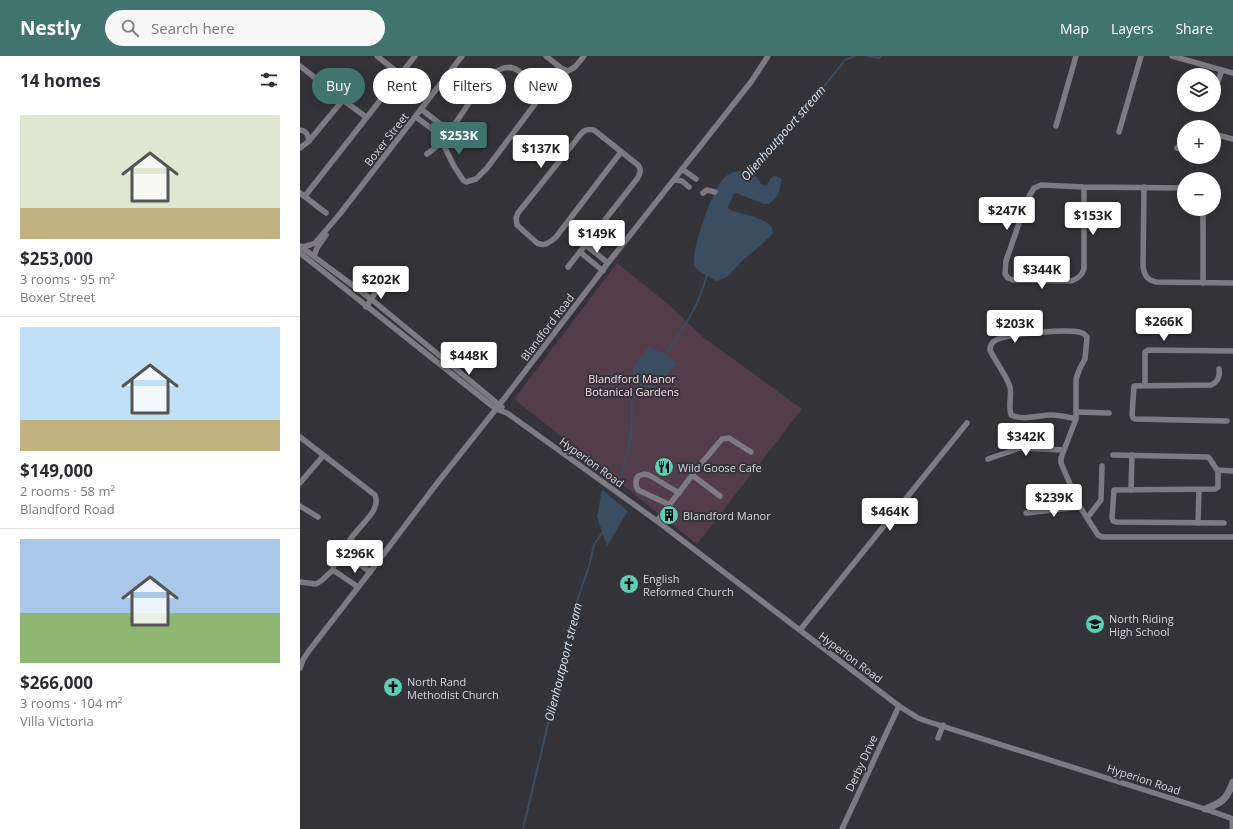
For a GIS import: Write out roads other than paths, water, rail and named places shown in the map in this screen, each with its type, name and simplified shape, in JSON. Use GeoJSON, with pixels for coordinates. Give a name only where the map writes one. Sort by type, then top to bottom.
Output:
{"type":"FeatureCollection","features":[{"type":"Feature","properties":{"kind":"street"},"geometry":{"type":"LineString","coordinates":[[377,56],[393,68]]}},
{"type":"Feature","properties":{"kind":"street"},"geometry":{"type":"LineString","coordinates":[[406,68],[415,56]]}},
{"type":"Feature","properties":{"kind":"street","name":"Boxer Street"},"geometry":{"type":"LineString","coordinates":[[301,247],[315,243],[416,117],[462,56]]}},
{"type":"Feature","properties":{"kind":"street"},"geometry":{"type":"LineString","coordinates":[[546,56],[561,68],[568,71],[575,67],[584,56]]}},
{"type":"Feature","properties":{"kind":"street","name":"Blandford Road"},"geometry":{"type":"LineString","coordinates":[[300,668],[304,657],[608,263],[742,94],[768,56]]}},
{"type":"Feature","properties":{"kind":"street"},"geometry":{"type":"LineString","coordinates":[[1056,126],[1076,56]]}},
{"type":"Feature","properties":{"kind":"street"},"geometry":{"type":"LineString","coordinates":[[1119,132],[1141,56]]}},
{"type":"Feature","properties":{"kind":"street"},"geometry":{"type":"LineString","coordinates":[[1172,56],[1233,73]]}},
{"type":"Feature","properties":{"kind":"street"},"geometry":{"type":"LineString","coordinates":[[300,67],[312,76]]}},
{"type":"Feature","properties":{"kind":"street"},"geometry":{"type":"LineString","coordinates":[[416,117],[443,140],[456,170],[466,182],[476,179],[487,168],[535,104],[536,96],[525,77],[519,71],[511,68],[500,69],[486,80],[443,140],[427,154]]}},
{"type":"Feature","properties":{"kind":"street"},"geometry":{"type":"LineString","coordinates":[[300,148],[309,141],[340,104]]}},
{"type":"Feature","properties":{"kind":"street"},"geometry":{"type":"LineString","coordinates":[[348,104],[366,117]]}},
{"type":"Feature","properties":{"kind":"street"},"geometry":{"type":"LineString","coordinates":[[326,213],[302,194],[377,104]]}},
{"type":"Feature","properties":{"kind":"street"},"geometry":{"type":"LineString","coordinates":[[422,109],[449,131]]}},
{"type":"Feature","properties":{"kind":"street"},"geometry":{"type":"LineString","coordinates":[[300,130],[309,135],[309,141]]}},
{"type":"Feature","properties":{"kind":"street"},"geometry":{"type":"LineString","coordinates":[[568,267],[640,175],[641,172],[639,167],[621,152],[594,130],[586,130],[582,132],[518,213],[516,218],[517,225],[537,243],[543,245],[551,242],[621,152]]}},
{"type":"Feature","properties":{"kind":"street"},"geometry":{"type":"LineString","coordinates":[[1221,136],[1233,139]]}},
{"type":"Feature","properties":{"kind":"street"},"geometry":{"type":"LineString","coordinates":[[682,169],[696,179]]}},
{"type":"Feature","properties":{"kind":"street"},"geometry":{"type":"LineString","coordinates":[[675,180],[682,181],[689,187]]}},
{"type":"Feature","properties":{"kind":"street"},"geometry":{"type":"LineString","coordinates":[[1084,187],[1084,269],[1082,274],[1077,279],[1072,281],[1013,280],[1008,278],[1004,274],[1005,263],[1027,200],[1034,188],[1041,185],[1177,188]]}},
{"type":"Feature","properties":{"kind":"street"},"geometry":{"type":"LineString","coordinates":[[1144,187],[1143,266],[1145,276],[1156,282],[1233,283]]}},
{"type":"Feature","properties":{"kind":"street"},"geometry":{"type":"LineString","coordinates":[[703,193],[707,190],[714,192]]}},
{"type":"Feature","properties":{"kind":"street","name":"Boxer Street"},"geometry":{"type":"LineString","coordinates":[[314,256],[317,248],[339,214]]}},
{"type":"Feature","properties":{"kind":"street"},"geometry":{"type":"LineString","coordinates":[[1203,216],[1203,283]]}},
{"type":"Feature","properties":{"kind":"street"},"geometry":{"type":"LineString","coordinates":[[586,245],[608,263]]}},
{"type":"Feature","properties":{"kind":"street","name":"Hyperion Road"},"geometry":{"type":"LineString","coordinates":[[301,247],[370,299],[500,404],[507,413]]}},
{"type":"Feature","properties":{"kind":"street"},"geometry":{"type":"LineString","coordinates":[[580,252],[603,270]]}},
{"type":"Feature","properties":{"kind":"street","name":"Hyperion Road"},"geometry":{"type":"LineString","coordinates":[[300,253],[496,409],[507,413],[657,521],[899,706],[918,718],[1233,819]]}},
{"type":"Feature","properties":{"kind":"street"},"geometry":{"type":"LineString","coordinates":[[366,307],[382,283]]}},
{"type":"Feature","properties":{"kind":"street"},"geometry":{"type":"LineString","coordinates":[[1076,419],[1051,415],[1021,418],[1011,415],[1009,402],[1010,389],[1008,381],[990,350],[990,345],[997,339],[1028,333],[1073,332],[1083,333],[1087,337],[1085,359],[1076,379],[1076,419],[1061,458],[1061,463],[1080,506],[1098,535],[1102,537],[1233,536]]}},
{"type":"Feature","properties":{"kind":"street"},"geometry":{"type":"LineString","coordinates":[[1145,385],[1145,352],[1148,350],[1233,351]]}},
{"type":"Feature","properties":{"kind":"street"},"geometry":{"type":"LineString","coordinates":[[1220,369],[1219,377],[1211,385],[1135,385],[1133,387],[1132,415],[1134,419],[1227,421]]}},
{"type":"Feature","properties":{"kind":"street"},"geometry":{"type":"LineString","coordinates":[[1077,412],[1109,413]]}},
{"type":"Feature","properties":{"kind":"street"},"geometry":{"type":"LineString","coordinates":[[800,630],[967,423]]}},
{"type":"Feature","properties":{"kind":"street"},"geometry":{"type":"LineString","coordinates":[[300,438],[372,493],[376,498],[374,510],[349,541],[346,548],[348,555],[370,572]]}},
{"type":"Feature","properties":{"kind":"street"},"geometry":{"type":"LineString","coordinates":[[657,521],[722,439],[729,438],[751,452]]}},
{"type":"Feature","properties":{"kind":"street"},"geometry":{"type":"LineString","coordinates":[[988,458],[1020,448],[1064,450]]}},
{"type":"Feature","properties":{"kind":"street"},"geometry":{"type":"LineString","coordinates":[[1113,455],[1208,457],[1218,471],[1218,487],[1216,489],[1115,489],[1113,491],[1112,518],[1114,521],[1224,523]]}},
{"type":"Feature","properties":{"kind":"street"},"geometry":{"type":"LineString","coordinates":[[1131,490],[1132,455]]}},
{"type":"Feature","properties":{"kind":"street"},"geometry":{"type":"LineString","coordinates":[[300,484],[323,456]]}},
{"type":"Feature","properties":{"kind":"street"},"geometry":{"type":"LineString","coordinates":[[1087,518],[1100,500],[1102,466]]}},
{"type":"Feature","properties":{"kind":"street"},"geometry":{"type":"LineString","coordinates":[[1218,471],[1233,471]]}},
{"type":"Feature","properties":{"kind":"street"},"geometry":{"type":"LineString","coordinates":[[670,505],[638,490],[636,484],[637,478],[641,474],[649,475],[678,493]]}},
{"type":"Feature","properties":{"kind":"street"},"geometry":{"type":"LineString","coordinates":[[692,475],[720,496]]}},
{"type":"Feature","properties":{"kind":"street"},"geometry":{"type":"LineString","coordinates":[[1198,523],[1199,490]]}},
{"type":"Feature","properties":{"kind":"street"},"geometry":{"type":"LineString","coordinates":[[300,506],[318,517]]}},
{"type":"Feature","properties":{"kind":"street"},"geometry":{"type":"LineString","coordinates":[[1026,513],[1080,506]]}},
{"type":"Feature","properties":{"kind":"street"},"geometry":{"type":"LineString","coordinates":[[300,582],[316,584],[333,570],[334,563]]}},
{"type":"Feature","properties":{"kind":"street"},"geometry":{"type":"LineString","coordinates":[[333,570],[358,587]]}},
{"type":"Feature","properties":{"kind":"street","name":"Derby Drive"},"geometry":{"type":"LineString","coordinates":[[842,829],[899,706]]}},
{"type":"Feature","properties":{"kind":"street"},"geometry":{"type":"LineString","coordinates":[[938,738],[943,725]]}},
{"type":"Feature","properties":{"kind":"street"},"geometry":{"type":"LineString","coordinates":[[1205,809],[1214,806],[1224,799],[1233,782]]}},
{"type":"Feature","properties":{"kind":"street"},"geometry":{"type":"LineString","coordinates":[[1233,819],[1233,829]]}},
{"type":"Feature","properties":{"kind":"water"},"geometry":{"type":"Polygon","coordinates":[[[738,171],[754,175],[764,186],[767,185],[774,176],[782,179],[778,195],[769,204],[764,204],[736,193],[733,195],[728,207],[734,211],[755,217],[768,223],[772,227],[773,233],[744,259],[727,277],[717,281],[695,267],[694,258],[696,247],[703,221],[718,186],[725,177],[738,171]]]}},
{"type":"Feature","properties":{"kind":"water"},"geometry":{"type":"Polygon","coordinates":[[[649,347],[666,354],[677,364],[655,387],[644,393],[634,380],[633,369],[649,347]]]}},
{"type":"Feature","properties":{"kind":"water"},"geometry":{"type":"Polygon","coordinates":[[[602,490],[628,511],[607,546],[597,517],[602,490]]]}},
{"type":"Feature","properties":{"kind":"waterway","name":"Olienhoutpoort stream"},"geometry":{"type":"LineString","coordinates":[[748,175],[814,99],[845,60],[855,56]]}},
{"type":"Feature","properties":{"kind":"waterway","name":"Olienhoutpoort stream"},"geometry":{"type":"LineString","coordinates":[[868,56],[879,58],[881,56]]}},
{"type":"Feature","properties":{"kind":"waterway","name":"Olienhoutpoort stream"},"geometry":{"type":"LineString","coordinates":[[665,355],[690,316],[700,296],[707,274]]}},
{"type":"Feature","properties":{"kind":"waterway","name":"Olienhoutpoort stream"},"geometry":{"type":"LineString","coordinates":[[621,478],[631,438],[632,401],[639,385]]}},
{"type":"Feature","properties":{"kind":"waterway","name":"Olienhoutpoort stream"},"geometry":{"type":"LineString","coordinates":[[523,829],[578,598],[589,566],[594,545],[604,530]]}},
{"type":"Feature","properties":{"kind":"place","name":"Wild Goose Cafe"},"geometry":{"type":"Point","coordinates":[664,467]}},
{"type":"Feature","properties":{"kind":"place","name":"Blandford Manor"},"geometry":{"type":"Point","coordinates":[669,515]}},
{"type":"Feature","properties":{"kind":"place","name":"English Reformed Church"},"geometry":{"type":"Point","coordinates":[629,584]}},
{"type":"Feature","properties":{"kind":"place","name":"North Riding High School"},"geometry":{"type":"Point","coordinates":[1095,624]}},
{"type":"Feature","properties":{"kind":"place","name":"North Rand Methodist Church"},"geometry":{"type":"Point","coordinates":[393,687]}},
{"type":"Feature","properties":{"kind":"park label","name":"Blandford Manor Botanical Gardens"},"geometry":{"type":"Point","coordinates":[632,384]}}]}
